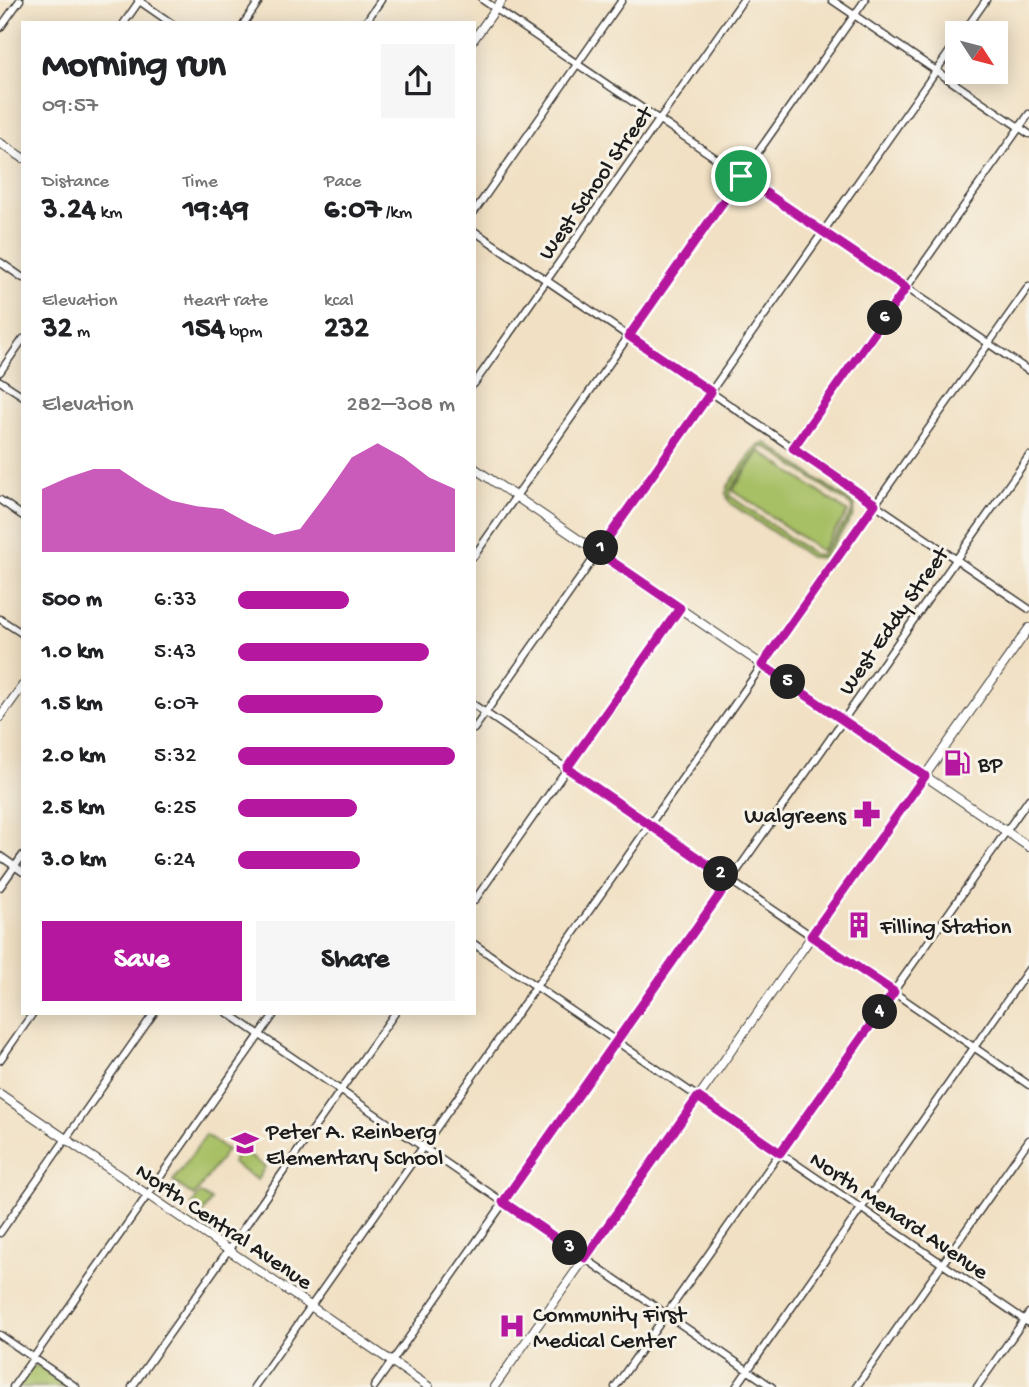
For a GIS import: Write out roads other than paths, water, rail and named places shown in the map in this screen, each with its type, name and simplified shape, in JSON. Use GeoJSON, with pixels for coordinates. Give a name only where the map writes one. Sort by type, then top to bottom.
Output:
{"type":"FeatureCollection","features":[{"type":"Feature","properties":{"kind":"street"},"geometry":{"type":"LineString","coordinates":[[1,25],[20,0]]}},
{"type":"Feature","properties":{"kind":"street"},"geometry":{"type":"LineString","coordinates":[[125,21],[139,0],[168,21]]}},
{"type":"Feature","properties":{"kind":"street"},"geometry":{"type":"LineString","coordinates":[[245,21],[260,0]]}},
{"type":"Feature","properties":{"kind":"street"},"geometry":{"type":"LineString","coordinates":[[366,21],[381,0]]}},
{"type":"Feature","properties":{"kind":"street"},"geometry":{"type":"LineString","coordinates":[[484,0],[1029,371]]}},
{"type":"Feature","properties":{"kind":"street"},"geometry":{"type":"LineString","coordinates":[[476,36],[502,0]]}},
{"type":"Feature","properties":{"kind":"street"},"geometry":{"type":"LineString","coordinates":[[476,209],[622,0]]}},
{"type":"Feature","properties":{"kind":"street","name":"West School Street"},"geometry":{"type":"LineString","coordinates":[[476,381],[743,0]]}},
{"type":"Feature","properties":{"kind":"street"},"geometry":{"type":"LineString","coordinates":[[831,0],[1029,134]]}},
{"type":"Feature","properties":{"kind":"street"},"geometry":{"type":"LineString","coordinates":[[476,553],[864,0]]}},
{"type":"Feature","properties":{"kind":"street"},"geometry":{"type":"LineString","coordinates":[[971,21],[986,0]]}},
{"type":"Feature","properties":{"kind":"street"},"geometry":{"type":"LineString","coordinates":[[476,726],[945,58]]}},
{"type":"Feature","properties":{"kind":"street"},"geometry":{"type":"LineString","coordinates":[[793,448],[1029,114]]}},
{"type":"Feature","properties":{"kind":"street"},"geometry":{"type":"LineString","coordinates":[[0,143],[21,157]]}},
{"type":"Feature","properties":{"kind":"street"},"geometry":{"type":"LineString","coordinates":[[476,232],[1029,609]]}},
{"type":"Feature","properties":{"kind":"street"},"geometry":{"type":"LineString","coordinates":[[0,262],[21,277]]}},
{"type":"Feature","properties":{"kind":"street"},"geometry":{"type":"LineString","coordinates":[[254,1387],[1029,286]]}},
{"type":"Feature","properties":{"kind":"street"},"geometry":{"type":"LineString","coordinates":[[0,372],[21,342]]}},
{"type":"Feature","properties":{"kind":"street"},"geometry":{"type":"LineString","coordinates":[[0,380],[21,395]]}},
{"type":"Feature","properties":{"kind":"street","name":"West Eddy Street"},"geometry":{"type":"LineString","coordinates":[[374,1387],[1029,456]]}},
{"type":"Feature","properties":{"kind":"street"},"geometry":{"type":"LineString","coordinates":[[476,469],[1029,847]]}},
{"type":"Feature","properties":{"kind":"street"},"geometry":{"type":"LineString","coordinates":[[0,500],[21,515]]}},
{"type":"Feature","properties":{"kind":"street"},"geometry":{"type":"LineString","coordinates":[[476,898],[680,608]]}},
{"type":"Feature","properties":{"kind":"street"},"geometry":{"type":"LineString","coordinates":[[0,619],[21,633]]}},
{"type":"Feature","properties":{"kind":"street"},"geometry":{"type":"LineString","coordinates":[[494,1387],[1029,628]]}},
{"type":"Feature","properties":{"kind":"street"},"geometry":{"type":"LineString","coordinates":[[0,717],[21,688]]}},
{"type":"Feature","properties":{"kind":"street"},"geometry":{"type":"LineString","coordinates":[[476,706],[1029,1085]]}},
{"type":"Feature","properties":{"kind":"street"},"geometry":{"type":"LineString","coordinates":[[615,1387],[1029,799]]}},
{"type":"Feature","properties":{"kind":"street"},"geometry":{"type":"LineString","coordinates":[[0,856],[21,870]]}},
{"type":"Feature","properties":{"kind":"street"},"geometry":{"type":"LineString","coordinates":[[0,887],[21,858]]}},
{"type":"Feature","properties":{"kind":"street","name":"North Menard Avenue"},"geometry":{"type":"LineString","coordinates":[[476,945],[1027,1322]]}},
{"type":"Feature","properties":{"kind":"street"},"geometry":{"type":"LineString","coordinates":[[736,1387],[1029,969]]}},
{"type":"Feature","properties":{"kind":"street"},"geometry":{"type":"LineString","coordinates":[[0,1060],[32,1015]]}},
{"type":"Feature","properties":{"kind":"street"},"geometry":{"type":"LineString","coordinates":[[0,1233],[153,1015]]}},
{"type":"Feature","properties":{"kind":"street"},"geometry":{"type":"LineString","coordinates":[[231,1015],[772,1387]]}},
{"type":"Feature","properties":{"kind":"street"},"geometry":{"type":"LineString","coordinates":[[13,1387],[274,1015]]}},
{"type":"Feature","properties":{"kind":"street"},"geometry":{"type":"LineString","coordinates":[[132,1387],[394,1015]]}},
{"type":"Feature","properties":{"kind":"street","name":"North Central Avenue"},"geometry":{"type":"LineString","coordinates":[[0,1094],[429,1387]]}},
{"type":"Feature","properties":{"kind":"street"},"geometry":{"type":"LineString","coordinates":[[856,1387],[1029,1140]]}},
{"type":"Feature","properties":{"kind":"street"},"geometry":{"type":"LineString","coordinates":[[977,1387],[1027,1322],[1029,1313]]}},
{"type":"Feature","properties":{"kind":"street"},"geometry":{"type":"LineString","coordinates":[[0,1335],[76,1387]]}},
{"type":"Feature","properties":{"kind":"place","name":"BP"},"geometry":{"type":"Point","coordinates":[957,763]}},
{"type":"Feature","properties":{"kind":"place","name":"Walgreens"},"geometry":{"type":"Point","coordinates":[867,814]}},
{"type":"Feature","properties":{"kind":"place","name":"Filling Station"},"geometry":{"type":"Point","coordinates":[859,925]}},
{"type":"Feature","properties":{"kind":"place","name":"Peter A. Reinberg Elementary School"},"geometry":{"type":"Point","coordinates":[245,1143]}},
{"type":"Feature","properties":{"kind":"place","name":"Community First Medical Center"},"geometry":{"type":"Point","coordinates":[512,1326]}}]}
